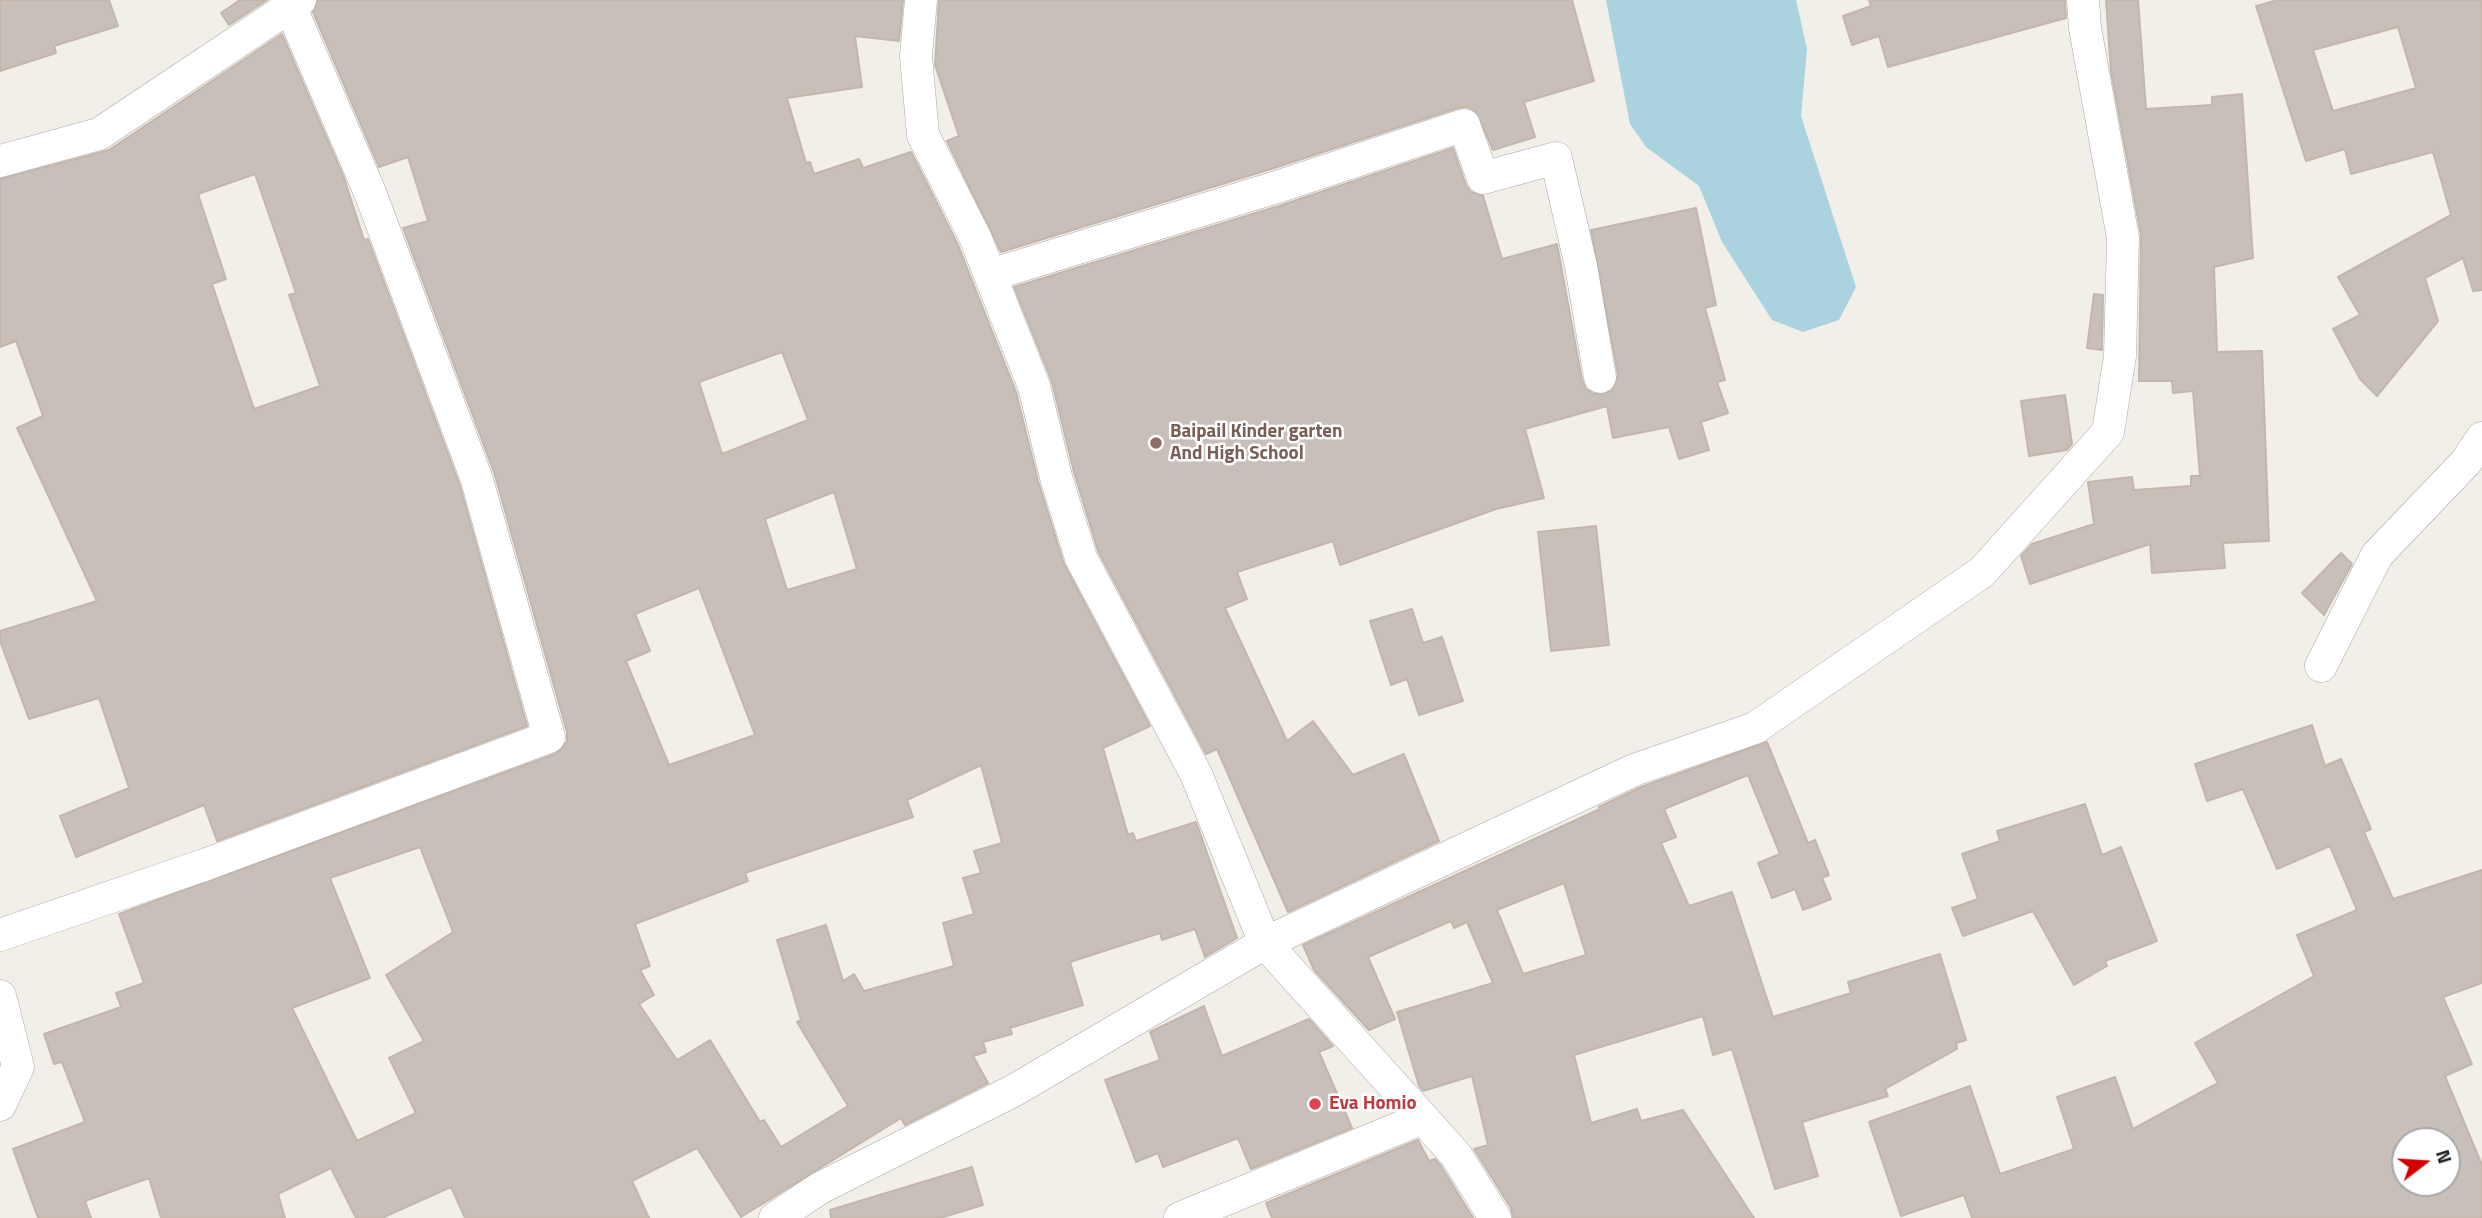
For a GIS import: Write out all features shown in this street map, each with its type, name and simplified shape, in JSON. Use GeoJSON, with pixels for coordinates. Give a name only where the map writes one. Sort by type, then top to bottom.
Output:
{"type":"FeatureCollection","features":[{"type":"Feature","properties":{"kind":"street"},"geometry":{"type":"LineString","coordinates":[[921,0],[916,56],[923,135],[975,237],[1034,386],[1056,477],[1081,558],[1196,774],[1265,943],[1456,1155],[1495,1218]]}},
{"type":"Feature","properties":{"kind":"street"},"geometry":{"type":"LineString","coordinates":[[775,1218],[820,1188],[1013,1091],[1265,943],[1634,770],[1755,728],[1982,572],[2108,432],[2120,356],[2123,238],[2085,28],[2083,0]]}},
{"type":"Feature","properties":{"kind":"street"},"geometry":{"type":"LineString","coordinates":[[0,161],[99,134],[295,3],[371,195],[477,480],[549,737],[207,864],[0,935]]}},
{"type":"Feature","properties":{"kind":"street"},"geometry":{"type":"LineString","coordinates":[[990,275],[1277,187],[1464,125],[1482,177],[1556,158],[1581,267],[1600,377]]}},
{"type":"Feature","properties":{"kind":"street"},"geometry":{"type":"LineString","coordinates":[[2321,666],[2377,555],[2466,461],[2482,438]]}},
{"type":"Feature","properties":{"kind":"street"},"geometry":{"type":"LineString","coordinates":[[0,996],[18,1067],[0,1105]]}},
{"type":"Feature","properties":{"kind":"street"},"geometry":{"type":"LineString","coordinates":[[1180,1218],[1421,1119]]}},
{"type":"Feature","properties":{"kind":"water"},"geometry":{"type":"Polygon","coordinates":[[[1606,0],[1796,0],[1807,49],[1801,116],[1856,287],[1839,320],[1803,332],[1772,320],[1722,242],[1699,186],[1646,147],[1630,124],[1606,0]]]}},
{"type":"Feature","properties":{"kind":"building"},"geometry":{"type":"Polygon","coordinates":[[[0,0],[109,0],[118,26],[54,46],[56,53],[0,71],[0,0]]]}},
{"type":"Feature","properties":{"kind":"building"},"geometry":{"type":"Polygon","coordinates":[[[240,0],[267,0],[229,25],[221,13],[240,0]]]}},
{"type":"Feature","properties":{"kind":"building"},"geometry":{"type":"Polygon","coordinates":[[[318,0],[903,0],[899,41],[855,36],[862,87],[787,98],[806,163],[810,162],[814,174],[859,159],[863,168],[911,152],[958,245],[1016,392],[1038,481],[1064,564],[1150,726],[1103,748],[1128,835],[1133,833],[1136,841],[1196,822],[1237,938],[1205,957],[1195,929],[1162,940],[1160,933],[1070,962],[1083,1005],[1010,1028],[1012,1034],[983,1042],[986,1052],[973,1056],[988,1083],[905,1125],[901,1118],[741,1217],[697,1148],[632,1181],[649,1218],[465,1218],[451,1187],[382,1218],[356,1218],[331,1168],[278,1194],[285,1218],[161,1218],[149,1178],[85,1201],[91,1218],[38,1218],[13,1149],[85,1122],[62,1062],[54,1064],[44,1034],[121,1007],[116,993],[144,983],[119,914],[555,754],[567,742],[567,732],[495,475],[403,228],[428,221],[408,157],[379,167],[313,12],[318,0]],[[782,352],[699,382],[722,454],[808,420],[782,352]],[[834,492],[765,519],[787,590],[857,569],[834,492]],[[699,588],[635,614],[650,651],[626,661],[669,765],[755,735],[699,588]],[[981,765],[907,800],[913,817],[745,873],[748,881],[635,924],[650,966],[640,970],[654,995],[639,1004],[677,1060],[710,1040],[760,1122],[764,1120],[781,1147],[848,1106],[797,1022],[801,1020],[777,940],[826,925],[843,981],[854,974],[864,991],[954,966],[943,923],[974,914],[963,878],[981,873],[974,851],[1002,843],[981,765]],[[420,847],[330,878],[370,978],[292,1008],[357,1141],[416,1113],[389,1058],[424,1041],[386,975],[453,932],[420,847]]]}},
{"type":"Feature","properties":{"kind":"building"},"geometry":{"type":"Polygon","coordinates":[[[939,0],[1572,0],[1594,81],[1524,102],[1535,137],[1493,150],[1476,112],[1468,107],[1458,108],[1001,252],[947,141],[959,136],[935,65],[939,0]]]}},
{"type":"Feature","properties":{"kind":"building"},"geometry":{"type":"Polygon","coordinates":[[[1869,0],[2065,0],[2066,18],[1888,67],[1879,36],[1852,45],[1843,16],[1871,6],[1869,0]]]}},
{"type":"Feature","properties":{"kind":"building"},"geometry":{"type":"Polygon","coordinates":[[[2106,0],[2138,0],[2146,109],[2212,105],[2212,97],[2242,94],[2253,258],[2214,267],[2217,352],[2262,351],[2269,541],[2223,543],[2225,568],[2152,573],[2150,544],[2030,584],[2021,556],[2032,544],[2094,524],[2088,482],[2132,477],[2134,490],[2191,486],[2191,476],[2200,476],[2193,391],[2173,393],[2172,381],[2139,381],[2141,235],[2111,71],[2106,0]]]}},
{"type":"Feature","properties":{"kind":"building"},"geometry":{"type":"Polygon","coordinates":[[[2278,0],[2482,0],[2482,290],[2473,291],[2463,258],[2425,278],[2438,321],[2377,396],[2360,379],[2333,329],[2360,315],[2338,277],[2451,215],[2433,152],[2351,174],[2345,149],[2306,161],[2256,6],[2278,0]],[[2398,27],[2313,50],[2333,111],[2416,88],[2398,27]]]}},
{"type":"Feature","properties":{"kind":"building"},"geometry":{"type":"Polygon","coordinates":[[[282,34],[344,178],[364,240],[368,239],[460,486],[527,726],[217,841],[204,805],[76,857],[60,816],[129,788],[99,698],[29,719],[0,641],[0,631],[97,601],[17,428],[43,416],[16,341],[0,347],[0,179],[109,150],[282,34]],[[255,174],[198,194],[226,279],[212,284],[254,409],[320,386],[289,295],[296,293],[255,174]]]}},
{"type":"Feature","properties":{"kind":"building"},"geometry":{"type":"Polygon","coordinates":[[[1453,148],[1466,185],[1471,192],[1483,196],[1502,259],[1557,244],[1582,380],[1586,389],[1594,394],[1612,391],[1618,375],[1591,230],[1696,208],[1716,305],[1705,308],[1725,380],[1717,382],[1728,413],[1701,422],[1709,450],[1679,459],[1669,427],[1613,438],[1607,406],[1525,429],[1544,498],[1496,509],[1340,565],[1333,541],[1237,572],[1247,599],[1225,608],[1287,741],[1313,721],[1353,775],[1404,754],[1439,841],[1288,912],[1217,749],[1206,754],[1098,551],[1074,472],[1052,382],[1014,287],[1282,205],[1453,148]]]}},
{"type":"Feature","properties":{"kind":"building"},"geometry":{"type":"Polygon","coordinates":[[[2094,294],[2103,295],[2102,350],[2087,348],[2094,294]]]}},
{"type":"Feature","properties":{"kind":"building"},"geometry":{"type":"Polygon","coordinates":[[[2065,395],[2072,444],[2067,450],[2029,456],[2021,401],[2065,395]]]}},
{"type":"Feature","properties":{"kind":"building"},"geometry":{"type":"Polygon","coordinates":[[[1596,526],[1609,645],[1551,651],[1538,532],[1596,526]]]}},
{"type":"Feature","properties":{"kind":"building"},"geometry":{"type":"Polygon","coordinates":[[[2341,553],[2352,564],[2324,615],[2302,593],[2341,553]]]}},
{"type":"Feature","properties":{"kind":"building"},"geometry":{"type":"Polygon","coordinates":[[[1412,609],[1423,643],[1442,637],[1463,701],[1419,715],[1407,679],[1391,685],[1370,621],[1412,609]]]}},
{"type":"Feature","properties":{"kind":"building"},"geometry":{"type":"Polygon","coordinates":[[[2312,725],[2325,766],[2341,759],[2371,829],[2364,832],[2393,899],[2482,870],[2482,983],[2443,997],[2472,1064],[2445,1076],[2482,1165],[2482,1218],[1972,1218],[1964,1195],[1901,1216],[1869,1122],[1970,1086],[2000,1174],[2074,1149],[2057,1097],[2115,1077],[2133,1129],[2218,1083],[2195,1043],[2314,976],[2297,935],[2357,910],[2330,846],[2277,869],[2243,789],[2207,801],[2195,764],[2312,725]]]}},
{"type":"Feature","properties":{"kind":"building"},"geometry":{"type":"Polygon","coordinates":[[[1767,742],[1808,843],[1815,840],[1829,875],[1822,878],[1831,899],[1803,910],[1795,889],[1772,898],[1758,863],[1780,854],[1748,775],[1664,809],[1676,837],[1661,843],[1689,906],[1732,892],[1773,1017],[1851,993],[1848,982],[1940,954],[1966,1040],[1956,1043],[1957,1049],[1885,1089],[1888,1096],[1802,1122],[1818,1176],[1775,1189],[1732,1049],[1713,1055],[1703,1016],[1574,1055],[1591,1123],[1637,1109],[1641,1121],[1683,1110],[1754,1218],[1513,1218],[1511,1208],[1474,1149],[1488,1145],[1472,1076],[1423,1091],[1419,1086],[1397,1012],[1493,983],[1467,922],[1454,928],[1451,921],[1368,957],[1395,1019],[1369,1030],[1314,970],[1303,945],[1600,809],[1599,807],[1641,787],[1767,742]],[[1564,883],[1497,910],[1523,974],[1586,955],[1564,883]]]}},
{"type":"Feature","properties":{"kind":"building"},"geometry":{"type":"Polygon","coordinates":[[[2085,804],[2102,855],[2121,847],[2157,941],[2105,961],[2107,966],[2074,985],[2033,911],[1963,936],[1952,908],[1978,899],[1962,854],[2000,841],[1997,831],[2085,804]]]}},
{"type":"Feature","properties":{"kind":"building"},"geometry":{"type":"Polygon","coordinates":[[[1204,1006],[1222,1056],[1309,1019],[1333,1046],[1319,1052],[1352,1128],[1251,1169],[1238,1138],[1163,1167],[1158,1153],[1136,1162],[1105,1080],[1160,1060],[1150,1032],[1204,1006]]]}},
{"type":"Feature","properties":{"kind":"building"},"geometry":{"type":"Polygon","coordinates":[[[1418,1140],[1429,1161],[1435,1159],[1441,1166],[1473,1218],[1272,1218],[1266,1203],[1418,1140]]]}},
{"type":"Feature","properties":{"kind":"building"},"geometry":{"type":"Polygon","coordinates":[[[972,1167],[983,1205],[940,1218],[831,1218],[830,1210],[972,1167]]]}},
{"type":"Feature","properties":{"kind":"place","name":"Baipail Kinder garten And High School"},"geometry":{"type":"Point","coordinates":[1156,443]}},
{"type":"Feature","properties":{"kind":"place","name":"Eva Homio"},"geometry":{"type":"Point","coordinates":[1315,1104]}}]}
